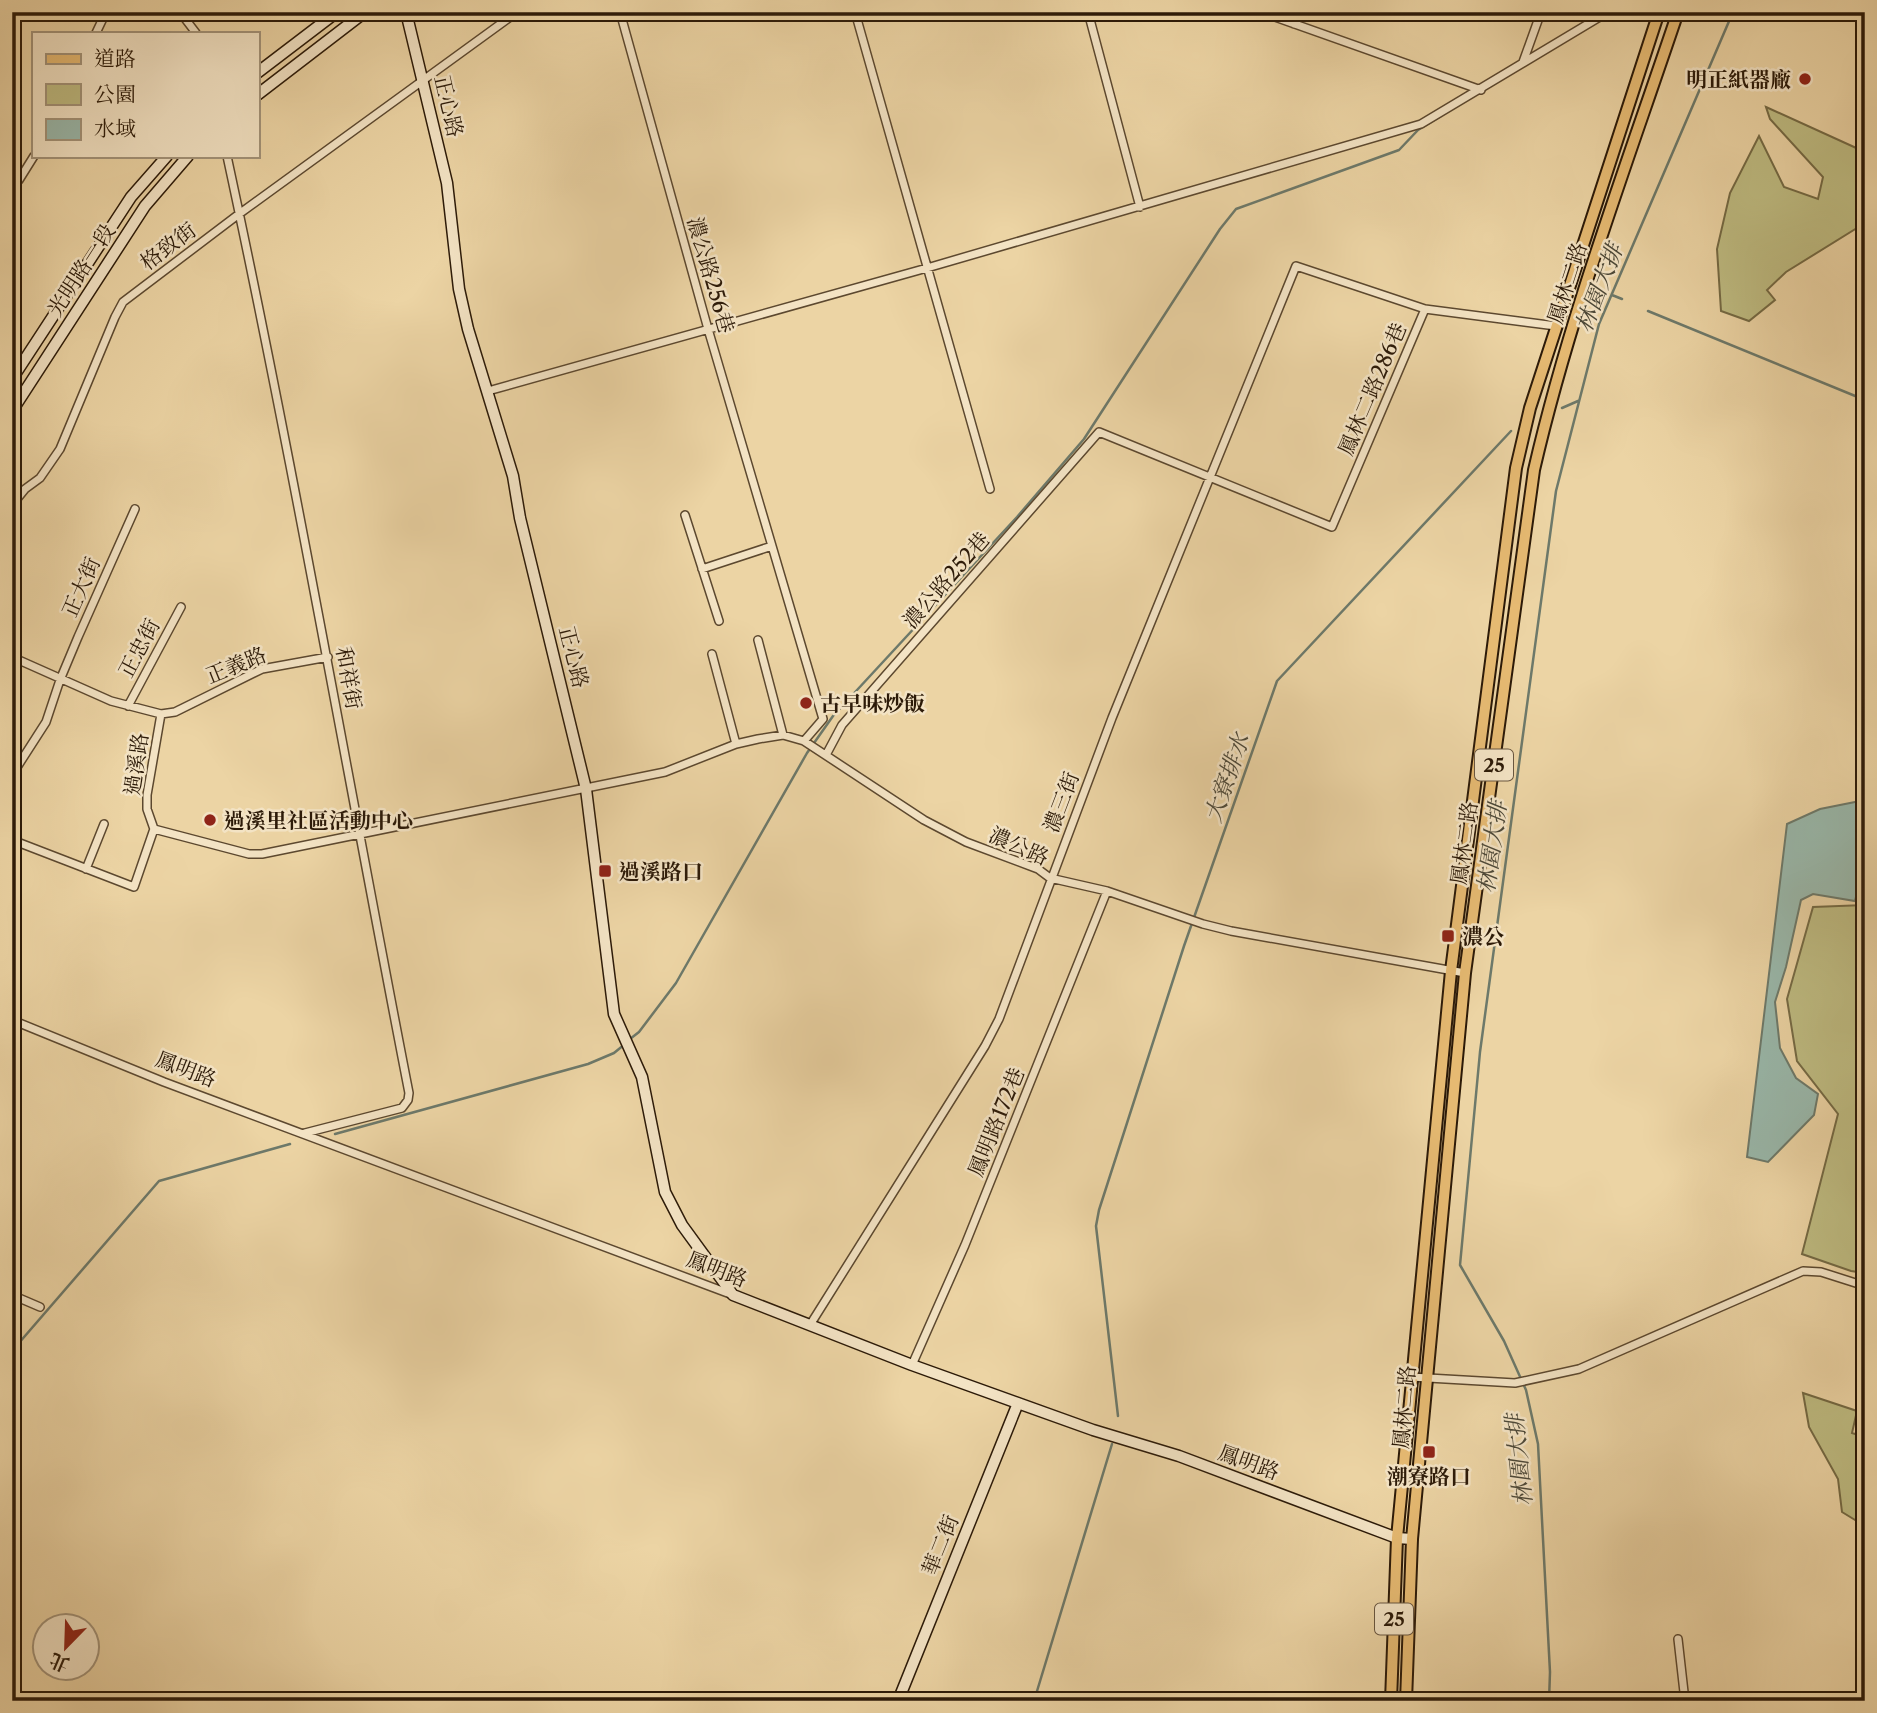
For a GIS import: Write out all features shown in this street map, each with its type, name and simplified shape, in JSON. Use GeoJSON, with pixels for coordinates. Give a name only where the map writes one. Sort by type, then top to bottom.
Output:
{"type":"FeatureCollection","features":[{"type":"Feature","properties":{"kind":"main road","name":"鳳林二路"},"geometry":{"type":"LineString","coordinates":[[1391,1701],[1397,1538],[1451,971],[1516,468],[1530,408],[1659,12]]}},
{"type":"Feature","properties":{"kind":"main road","name":"鳳林二路"},"geometry":{"type":"LineString","coordinates":[[1406,1701],[1412,1539],[1465,973],[1534,470],[1572,329],[1678,12]]}},
{"type":"Feature","properties":{"kind":"street"},"geometry":{"type":"LineString","coordinates":[[96,32],[106,12]]}},
{"type":"Feature","properties":{"kind":"street"},"geometry":{"type":"LineString","coordinates":[[180,12],[195,32]]}},
{"type":"Feature","properties":{"kind":"street"},"geometry":{"type":"LineString","coordinates":[[259,71],[337,12]]}},
{"type":"Feature","properties":{"kind":"street"},"geometry":{"type":"LineString","coordinates":[[259,93],[365,12]]}},
{"type":"Feature","properties":{"kind":"street","name":"正心路"},"geometry":{"type":"LineString","coordinates":[[406,12],[447,183],[459,289],[468,329],[513,476],[520,518],[586,789],[614,1014],[642,1077],[666,1192],[682,1225],[733,1295]]}},
{"type":"Feature","properties":{"kind":"street","name":"格致街"},"geometry":{"type":"LineString","coordinates":[[12,505],[40,478],[60,449],[123,302],[239,214],[517,12]]}},
{"type":"Feature","properties":{"kind":"street","name":"濃公路256巷"},"geometry":{"type":"LineString","coordinates":[[620,12],[708,329],[823,719],[809,744]]}},
{"type":"Feature","properties":{"kind":"street"},"geometry":{"type":"LineString","coordinates":[[855,12],[990,489]]}},
{"type":"Feature","properties":{"kind":"street"},"geometry":{"type":"LineString","coordinates":[[1088,12],[1140,207]]}},
{"type":"Feature","properties":{"kind":"street"},"geometry":{"type":"LineString","coordinates":[[1261,12],[1480,90]]}},
{"type":"Feature","properties":{"kind":"street"},"geometry":{"type":"LineString","coordinates":[[1294,24],[1299,12]]}},
{"type":"Feature","properties":{"kind":"street"},"geometry":{"type":"LineString","coordinates":[[1523,63],[1541,12]]}},
{"type":"Feature","properties":{"kind":"street"},"geometry":{"type":"LineString","coordinates":[[488,391],[927,268],[1421,124],[1608,12]]}},
{"type":"Feature","properties":{"kind":"street"},"geometry":{"type":"LineString","coordinates":[[12,184],[19,180],[33,158]]}},
{"type":"Feature","properties":{"kind":"street","name":"光明路一段"},"geometry":{"type":"LineString","coordinates":[[12,379],[131,197],[165,158]]}},
{"type":"Feature","properties":{"kind":"street","name":"光明路一段"},"geometry":{"type":"LineString","coordinates":[[12,411],[145,206],[186,158]]}},
{"type":"Feature","properties":{"kind":"street","name":"和祥街"},"geometry":{"type":"LineString","coordinates":[[226,158],[328,657],[409,1093],[402,1108],[305,1133]]}},
{"type":"Feature","properties":{"kind":"street","name":"濃三街"},"geometry":{"type":"LineString","coordinates":[[810,1325],[999,1019],[1051,878],[1209,477],[1296,266],[1425,309]]}},
{"type":"Feature","properties":{"kind":"street","name":"鳳林二路286巷"},"geometry":{"type":"LineString","coordinates":[[1209,477],[1332,527],[1425,309],[1556,326]]}},
{"type":"Feature","properties":{"kind":"street","name":"濃公路252巷"},"geometry":{"type":"LineString","coordinates":[[826,755],[842,725],[1098,432],[1209,477]]}},
{"type":"Feature","properties":{"kind":"street","name":"正大街"},"geometry":{"type":"LineString","coordinates":[[12,775],[46,722],[60,680],[135,509]]}},
{"type":"Feature","properties":{"kind":"street"},"geometry":{"type":"LineString","coordinates":[[685,515],[719,621]]}},
{"type":"Feature","properties":{"kind":"street"},"geometry":{"type":"LineString","coordinates":[[702,569],[772,546]]}},
{"type":"Feature","properties":{"kind":"street","name":"正忠街"},"geometry":{"type":"LineString","coordinates":[[128,706],[181,607]]}},
{"type":"Feature","properties":{"kind":"street"},"geometry":{"type":"LineString","coordinates":[[758,640],[783,735]]}},
{"type":"Feature","properties":{"kind":"street"},"geometry":{"type":"LineString","coordinates":[[712,654],[736,744]]}},
{"type":"Feature","properties":{"kind":"street","name":"過溪路"},"geometry":{"type":"LineString","coordinates":[[12,657],[60,680],[128,706],[161,714],[147,795],[147,809],[154,829]]}},
{"type":"Feature","properties":{"kind":"street","name":"正義路"},"geometry":{"type":"LineString","coordinates":[[161,714],[175,712],[261,669],[328,657]]}},
{"type":"Feature","properties":{"kind":"street","name":"濃公路"},"geometry":{"type":"LineString","coordinates":[[586,789],[665,772],[736,744],[783,735],[809,744],[942,831],[1038,869],[1051,878],[1107,891],[1231,931],[1465,973]]}},
{"type":"Feature","properties":{"kind":"street"},"geometry":{"type":"LineString","coordinates":[[12,840],[134,887],[154,829],[249,854],[262,854],[586,789]]}},
{"type":"Feature","properties":{"kind":"street"},"geometry":{"type":"LineString","coordinates":[[86,869],[104,824]]}},
{"type":"Feature","properties":{"kind":"street","name":"鳳明路172巷"},"geometry":{"type":"LineString","coordinates":[[912,1365],[965,1245],[1107,891]]}},
{"type":"Feature","properties":{"kind":"street","name":"鳳明路"},"geometry":{"type":"LineString","coordinates":[[12,1020],[164,1082],[305,1133],[912,1365],[1093,1430],[1179,1456],[1397,1538],[1412,1539]]}},
{"type":"Feature","properties":{"kind":"street"},"geometry":{"type":"LineString","coordinates":[[1411,1377],[1514,1383],[1538,1379],[1580,1369],[1803,1271],[1821,1272],[1865,1286]]}},
{"type":"Feature","properties":{"kind":"street"},"geometry":{"type":"LineString","coordinates":[[12,1295],[40,1307]]}},
{"type":"Feature","properties":{"kind":"street","name":"華二街"},"geometry":{"type":"LineString","coordinates":[[898,1701],[1018,1403]]}},
{"type":"Feature","properties":{"kind":"street"},"geometry":{"type":"LineString","coordinates":[[1678,1639],[1685,1701]]}},
{"type":"Feature","properties":{"kind":"green space"},"geometry":{"type":"Polygon","coordinates":[[[1766,107],[1865,152],[1865,223],[1786,272],[1767,290],[1775,300],[1749,321],[1721,311],[1717,249],[1730,193],[1759,136],[1784,187],[1818,199],[1823,177],[1770,119],[1766,107]]]}},
{"type":"Feature","properties":{"kind":"green space"},"geometry":{"type":"Polygon","coordinates":[[[1865,905],[1865,1273],[1851,1271],[1802,1254],[1838,1114],[1797,1061],[1787,999],[1813,907],[1865,905]]]}},
{"type":"Feature","properties":{"kind":"green space"},"geometry":{"type":"Polygon","coordinates":[[[1803,1393],[1857,1411],[1852,1433],[1865,1437],[1865,1465],[1858,1467],[1865,1482],[1865,1526],[1842,1512],[1838,1479],[1809,1427],[1803,1393]]]}},
{"type":"Feature","properties":{"kind":"water"},"geometry":{"type":"Polygon","coordinates":[[[1865,800],[1865,860],[1855,901],[1813,894],[1801,900],[1775,1002],[1780,1048],[1796,1078],[1818,1094],[1814,1115],[1768,1162],[1747,1157],[1787,824],[1820,809],[1865,800]]]}},
{"type":"Feature","properties":{"kind":"waterway"},"geometry":{"type":"LineString","coordinates":[[1600,21],[1616,12]]}},
{"type":"Feature","properties":{"kind":"waterway","name":"林園大排"},"geometry":{"type":"LineString","coordinates":[[1549,1701],[1550,1672],[1538,1444],[1526,1390],[1504,1341],[1460,1265],[1480,1052],[1556,491],[1599,324],[1733,12]]}},
{"type":"Feature","properties":{"kind":"waterway"},"geometry":{"type":"LineString","coordinates":[[630,1039],[639,1032],[676,983],[807,753],[833,716],[1017,517],[1084,439],[1220,229],[1236,209],[1399,150],[1418,130],[1441,116]]}},
{"type":"Feature","properties":{"kind":"waterway"},"geometry":{"type":"LineString","coordinates":[[1612,295],[1622,299]]}},
{"type":"Feature","properties":{"kind":"waterway"},"geometry":{"type":"LineString","coordinates":[[1648,311],[1865,400]]}},
{"type":"Feature","properties":{"kind":"waterway"},"geometry":{"type":"LineString","coordinates":[[1562,408],[1578,401]]}},
{"type":"Feature","properties":{"kind":"waterway","name":"大寮排水"},"geometry":{"type":"LineString","coordinates":[[1118,1416],[1096,1226],[1099,1210],[1184,946],[1277,681],[1511,431]]}},
{"type":"Feature","properties":{"kind":"waterway"},"geometry":{"type":"LineString","coordinates":[[335,1134],[588,1064],[614,1053],[625,1044]]}},
{"type":"Feature","properties":{"kind":"waterway"},"geometry":{"type":"LineString","coordinates":[[12,1351],[159,1181],[290,1144]]}},
{"type":"Feature","properties":{"kind":"waterway"},"geometry":{"type":"LineString","coordinates":[[1034,1701],[1112,1444]]}},
{"type":"Feature","properties":{"kind":"place","name":"明正紙器廠"},"geometry":{"type":"Point","coordinates":[1805,79]}},
{"type":"Feature","properties":{"kind":"place","name":"古早味炒飯"},"geometry":{"type":"Point","coordinates":[806,703]}},
{"type":"Feature","properties":{"kind":"place","name":"過溪里社區活動中心"},"geometry":{"type":"Point","coordinates":[210,820]}},
{"type":"Feature","properties":{"kind":"place","name":"過溪路口"},"geometry":{"type":"Point","coordinates":[605,871]}},
{"type":"Feature","properties":{"kind":"place","name":"濃公"},"geometry":{"type":"Point","coordinates":[1448,936]}},
{"type":"Feature","properties":{"kind":"place","name":"潮寮路口"},"geometry":{"type":"Point","coordinates":[1429,1452]}}]}
